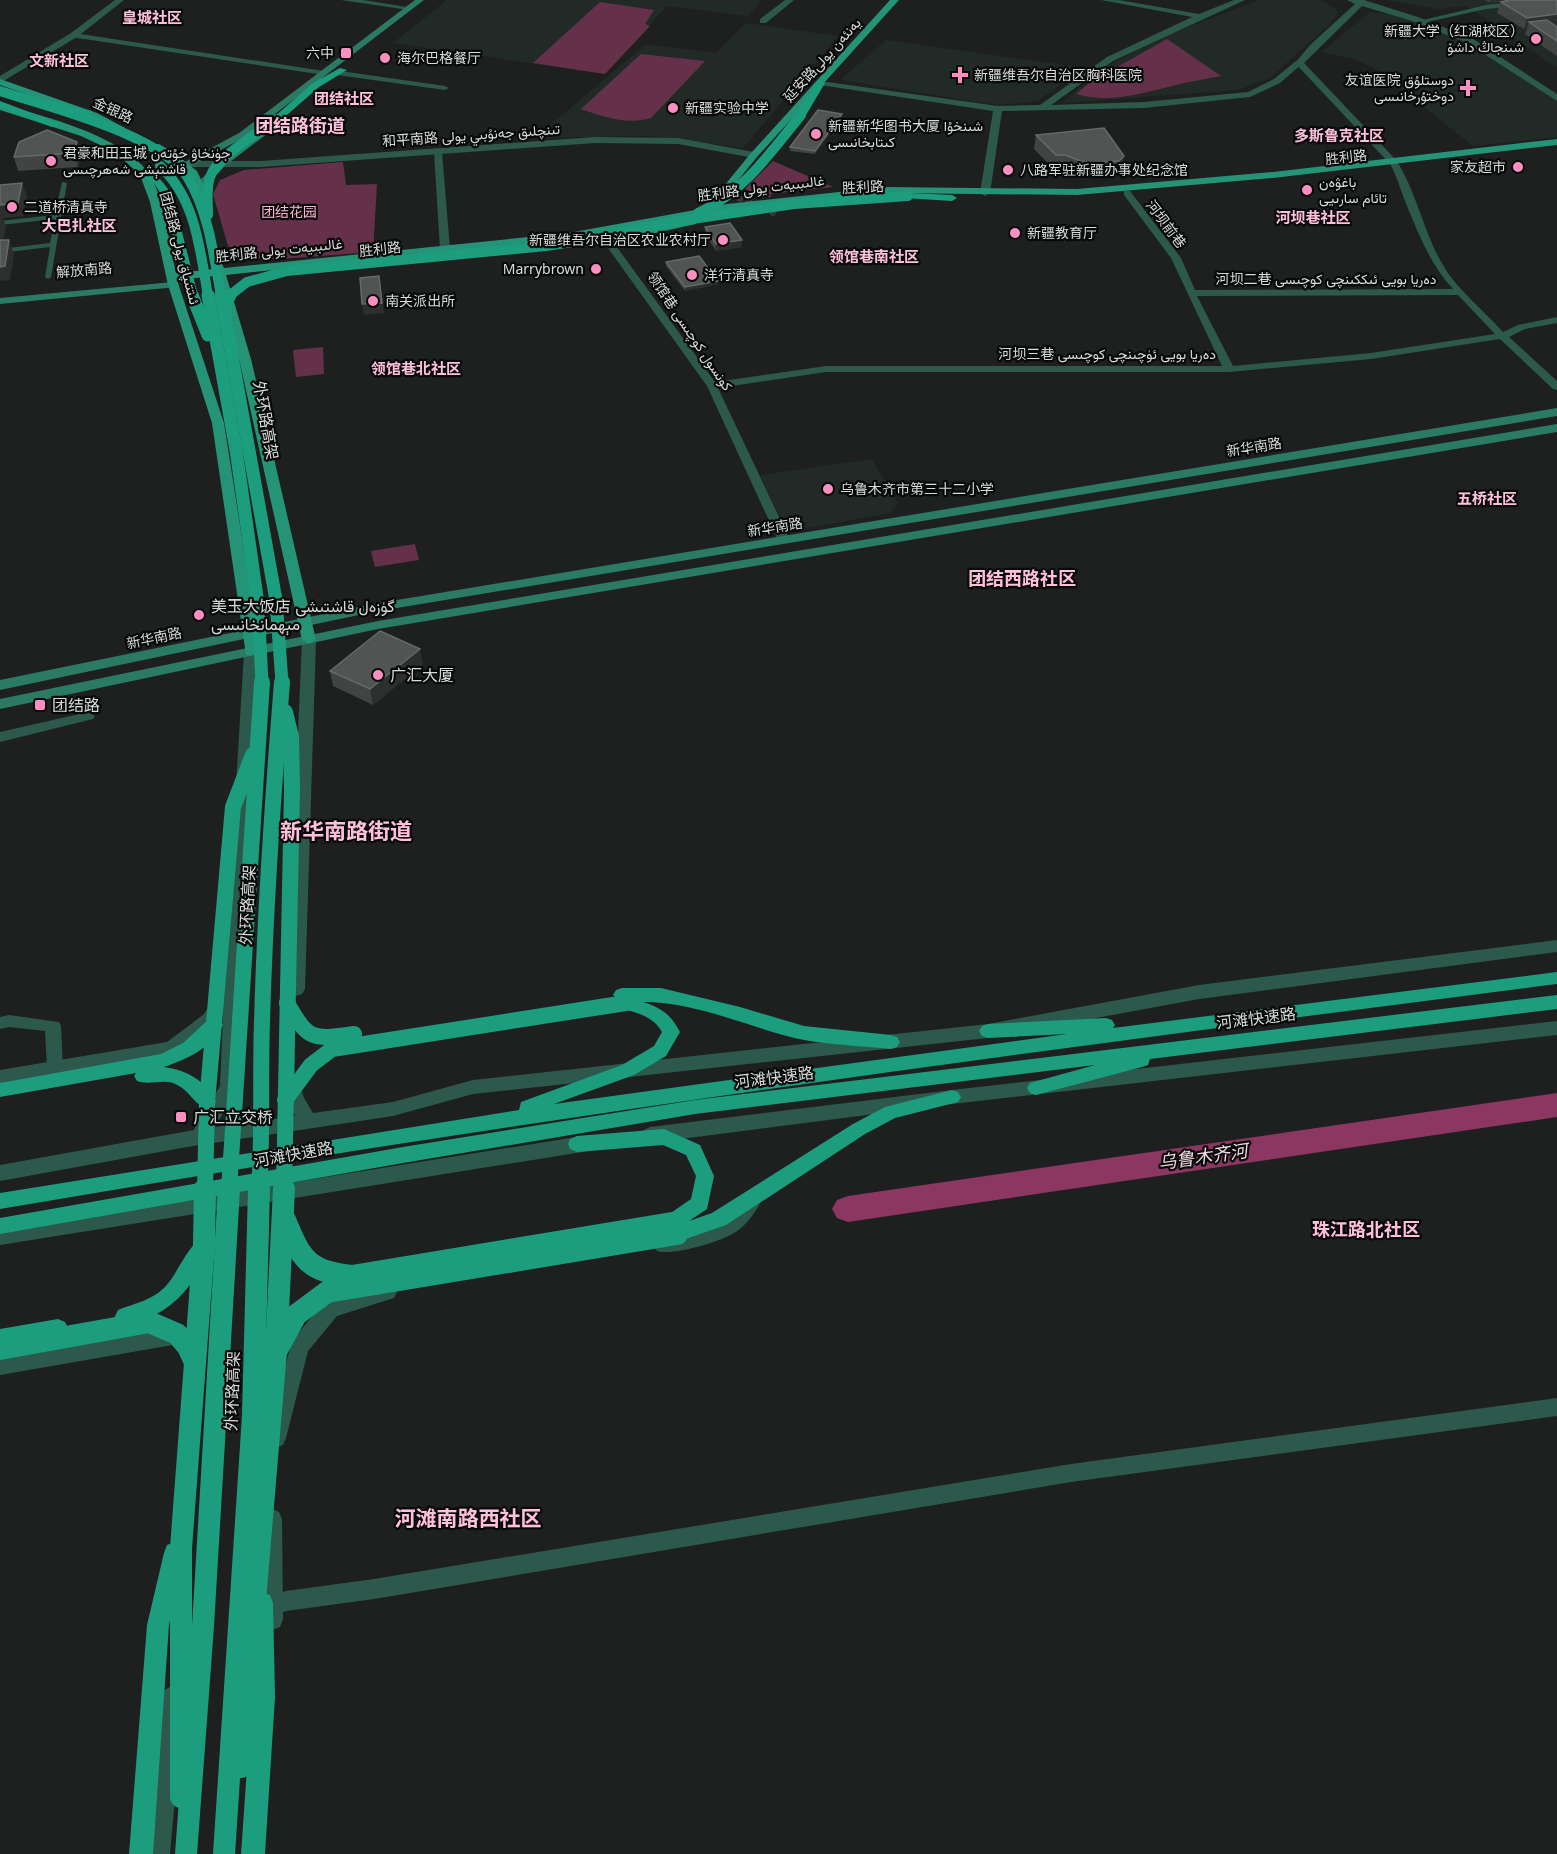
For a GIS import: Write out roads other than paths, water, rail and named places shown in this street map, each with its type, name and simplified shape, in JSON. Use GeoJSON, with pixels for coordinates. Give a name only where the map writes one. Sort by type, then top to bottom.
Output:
{"type":"FeatureCollection","features":[{"type":"Feature","properties":{"kind":"highway"},"geometry":{"type":"LineString","coordinates":[[208,228],[208,193],[212,174],[223,162],[316,85],[341,71]]}},
{"type":"Feature","properties":{"kind":"highway"},"geometry":{"type":"LineString","coordinates":[[672,222],[704,211],[727,196],[750,174],[801,115],[820,83]]}},
{"type":"Feature","properties":{"kind":"highway"},"geometry":{"type":"LineString","coordinates":[[0,85],[88,113]]}},
{"type":"Feature","properties":{"kind":"highway","name":"外环路高架"},"geometry":{"type":"LineString","coordinates":[[0,85],[109,127],[166,156],[187,177],[208,228],[276,600],[283,673],[272,810],[262,1023],[262,1145],[258,1210],[253,1416],[224,1854]]}},
{"type":"Feature","properties":{"kind":"highway","name":"外环路高架"},"geometry":{"type":"LineString","coordinates":[[0,99],[100,132],[132,146],[154,160],[174,179],[183,194],[196,230],[236,450],[258,604],[262,691],[225,1227],[203,1626],[186,1854]]}},
{"type":"Feature","properties":{"kind":"highway"},"geometry":{"type":"LineString","coordinates":[[0,106],[40,117],[55,125]]}},
{"type":"Feature","properties":{"kind":"highway"},"geometry":{"type":"LineString","coordinates":[[144,174],[158,181],[168,197],[194,301],[220,365]]}},
{"type":"Feature","properties":{"kind":"highway"},"geometry":{"type":"LineString","coordinates":[[225,317],[224,307],[227,298],[237,288],[268,275],[546,246],[599,238],[672,222],[794,204],[908,196],[952,198]]}},
{"type":"Feature","properties":{"kind":"highway"},"geometry":{"type":"LineString","coordinates":[[233,1854],[276,1351],[283,1215],[291,737],[281,697]]}},
{"type":"Feature","properties":{"kind":"highway"},"geometry":{"type":"LineString","coordinates":[[180,1854],[181,1548],[204,1244],[207,1102],[233,807],[259,740]]}},
{"type":"Feature","properties":{"kind":"highway","name":"河滩快速路"},"geometry":{"type":"LineString","coordinates":[[0,1201],[495,1119],[1215,1020],[1557,978]]}},
{"type":"Feature","properties":{"kind":"highway"},"geometry":{"type":"LineString","coordinates":[[286,1000],[303,1032],[314,1037],[332,1037],[661,995],[740,1014],[804,1033],[891,1042]]}},
{"type":"Feature","properties":{"kind":"highway"},"geometry":{"type":"LineString","coordinates":[[284,1100],[302,1073],[315,1059],[332,1049],[624,999],[666,1020],[671,1032],[660,1051],[628,1070],[495,1119]]}},
{"type":"Feature","properties":{"kind":"highway","name":"河滩快速路"},"geometry":{"type":"LineString","coordinates":[[0,1226],[403,1155],[695,1107],[1557,1002]]}},
{"type":"Feature","properties":{"kind":"highway"},"geometry":{"type":"LineString","coordinates":[[988,1031],[1215,1020]]}},
{"type":"Feature","properties":{"kind":"highway"},"geometry":{"type":"LineString","coordinates":[[0,1090],[159,1062],[180,1055],[205,1038],[214,1025]]}},
{"type":"Feature","properties":{"kind":"highway"},"geometry":{"type":"LineString","coordinates":[[1036,1088],[1210,1043]]}},
{"type":"Feature","properties":{"kind":"highway"},"geometry":{"type":"LineString","coordinates":[[0,1099],[164,1073],[182,1078],[200,1092],[207,1102]]}},
{"type":"Feature","properties":{"kind":"highway"},"geometry":{"type":"LineString","coordinates":[[276,1351],[296,1314],[327,1292],[719,1219],[859,1129],[891,1112],[952,1097]]}},
{"type":"Feature","properties":{"kind":"highway"},"geometry":{"type":"LineString","coordinates":[[283,1215],[301,1257],[328,1275],[352,1276],[675,1228],[700,1203],[705,1176],[693,1150],[664,1137],[577,1144]]}},
{"type":"Feature","properties":{"kind":"highway"},"geometry":{"type":"LineString","coordinates":[[0,1338],[143,1313],[166,1302],[184,1278],[204,1244]]}},
{"type":"Feature","properties":{"kind":"highway"},"geometry":{"type":"LineString","coordinates":[[0,1349],[149,1322],[177,1334],[188,1347],[195,1362]]}},
{"type":"Feature","properties":{"kind":"highway"},"geometry":{"type":"LineString","coordinates":[[141,1854],[158,1625],[183,1520]]}},
{"type":"Feature","properties":{"kind":"highway"},"geometry":{"type":"LineString","coordinates":[[253,1854],[263,1715],[265,1639],[258,1550]]}},
{"type":"Feature","properties":{"kind":"main road","name":"团结路 ئىتتىپاق يولى"},"geometry":{"type":"LineString","coordinates":[[251,652],[218,423],[172,281],[155,201],[144,174],[188,164],[215,152],[242,135],[420,0]]}},
{"type":"Feature","properties":{"kind":"main road"},"geometry":{"type":"LineString","coordinates":[[188,164],[201,185],[223,163],[239,153],[429,0]]}},
{"type":"Feature","properties":{"kind":"main road"},"geometry":{"type":"LineString","coordinates":[[682,213],[708,194],[750,154],[883,0]]}},
{"type":"Feature","properties":{"kind":"main road","name":"延安路يەنئەن يولى"},"geometry":{"type":"LineString","coordinates":[[699,221],[750,154],[820,83],[895,0]]}},
{"type":"Feature","properties":{"kind":"main road","name":"金银路"},"geometry":{"type":"LineString","coordinates":[[0,85],[88,113],[188,164]]}},
{"type":"Feature","properties":{"kind":"main road"},"geometry":{"type":"LineString","coordinates":[[0,106],[84,134],[117,150],[144,174]]}},
{"type":"Feature","properties":{"kind":"main road","name":"胜利路"},"geometry":{"type":"LineString","coordinates":[[1394,164],[1557,142]]}},
{"type":"Feature","properties":{"kind":"main road","name":"胜利路"},"geometry":{"type":"LineString","coordinates":[[172,281],[221,275],[539,251],[608,241],[699,221],[780,208],[952,198],[1078,197],[1557,148]]}},
{"type":"Feature","properties":{"kind":"main road","name":"胜利路 غالىبىيەت يولى"},"geometry":{"type":"LineString","coordinates":[[221,275],[568,236],[711,208],[885,190],[1077,192],[1394,164]]}},
{"type":"Feature","properties":{"kind":"main road","name":"团结路 ئىتتىپاق يولى"},"geometry":{"type":"LineString","coordinates":[[201,185],[207,234],[245,358],[307,622],[309,640]]}},
{"type":"Feature","properties":{"kind":"main road"},"geometry":{"type":"LineString","coordinates":[[0,301],[172,281]]}},
{"type":"Feature","properties":{"kind":"main road","name":"解放南路"},"geometry":{"type":"LineString","coordinates":[[0,293],[172,281]]}},
{"type":"Feature","properties":{"kind":"main road","name":"新华南路"},"geometry":{"type":"LineString","coordinates":[[0,685],[373,608],[1557,412]]}},
{"type":"Feature","properties":{"kind":"main road","name":"新华南路"},"geometry":{"type":"LineString","coordinates":[[0,704],[378,625],[1557,428]]}},
{"type":"Feature","properties":{"kind":"main road"},"geometry":{"type":"LineString","coordinates":[[614,568],[619,585]]}},
{"type":"Feature","properties":{"kind":"street"},"geometry":{"type":"LineString","coordinates":[[0,85],[74,36],[120,0]]}},
{"type":"Feature","properties":{"kind":"street"},"geometry":{"type":"LineString","coordinates":[[345,0],[409,8]]}},
{"type":"Feature","properties":{"kind":"street"},"geometry":{"type":"LineString","coordinates":[[763,21],[790,0]]}},
{"type":"Feature","properties":{"kind":"street"},"geometry":{"type":"LineString","coordinates":[[1105,0],[1200,16]]}},
{"type":"Feature","properties":{"kind":"street"},"geometry":{"type":"LineString","coordinates":[[1043,107],[1110,59],[1222,3],[1241,0]]}},
{"type":"Feature","properties":{"kind":"street"},"geometry":{"type":"LineString","coordinates":[[1427,20],[1486,7],[1557,0]]}},
{"type":"Feature","properties":{"kind":"street"},"geometry":{"type":"LineString","coordinates":[[820,83],[998,109],[1144,105],[1250,94],[1277,81],[1299,63],[1307,51],[1351,15],[1357,1]]}},
{"type":"Feature","properties":{"kind":"street"},"geometry":{"type":"LineString","coordinates":[[1357,1],[1427,20],[1473,38],[1499,52],[1557,91]]}},
{"type":"Feature","properties":{"kind":"street"},"geometry":{"type":"LineString","coordinates":[[1357,1],[1415,19],[1470,41],[1557,98]]}},
{"type":"Feature","properties":{"kind":"street"},"geometry":{"type":"LineString","coordinates":[[74,36],[324,73]]}},
{"type":"Feature","properties":{"kind":"street"},"geometry":{"type":"LineString","coordinates":[[1299,63],[1394,164],[1442,273],[1502,336],[1557,387]]}},
{"type":"Feature","properties":{"kind":"street"},"geometry":{"type":"LineString","coordinates":[[341,71],[445,88]]}},
{"type":"Feature","properties":{"kind":"street"},"geometry":{"type":"LineString","coordinates":[[985,192],[998,109]]}},
{"type":"Feature","properties":{"kind":"street","name":"和平南路 تىنچلىق جەنۇبىي يولى"},"geometry":{"type":"LineString","coordinates":[[188,164],[261,164],[595,140],[678,141],[750,154]]}},
{"type":"Feature","properties":{"kind":"street"},"geometry":{"type":"LineString","coordinates":[[438,152],[445,249]]}},
{"type":"Feature","properties":{"kind":"street"},"geometry":{"type":"LineString","coordinates":[[48,277],[63,183]]}},
{"type":"Feature","properties":{"kind":"street","name":"河坝前巷"},"geometry":{"type":"LineString","coordinates":[[1127,193],[1176,258],[1229,369]]}},
{"type":"Feature","properties":{"kind":"street"},"geometry":{"type":"LineString","coordinates":[[0,223],[58,217]]}},
{"type":"Feature","properties":{"kind":"street","name":"领馆巷 كونسول كوچىسى"},"geometry":{"type":"LineString","coordinates":[[608,241],[712,386],[784,540]]}},
{"type":"Feature","properties":{"kind":"street"},"geometry":{"type":"LineString","coordinates":[[0,251],[53,245]]}},
{"type":"Feature","properties":{"kind":"street","name":"河坝二巷 دەريا بويى ئىككىنچى كوچىسى"},"geometry":{"type":"LineString","coordinates":[[1191,293],[1461,292]]}},
{"type":"Feature","properties":{"kind":"street","name":"河坝三巷 دەريا بويى ئۈچىنچى كوچىسى"},"geometry":{"type":"LineString","coordinates":[[712,386],[826,369],[1229,369],[1371,356],[1502,336],[1522,327],[1557,320]]}},
{"type":"Feature","properties":{"kind":"street"},"geometry":{"type":"LineString","coordinates":[[308,1120],[295,1099],[290,1084],[309,640]]}},
{"type":"Feature","properties":{"kind":"street"},"geometry":{"type":"LineString","coordinates":[[187,1139],[208,1124],[229,1087],[251,652]]}},
{"type":"Feature","properties":{"kind":"street"},"geometry":{"type":"LineString","coordinates":[[0,737],[88,716]]}},
{"type":"Feature","properties":{"kind":"street"},"geometry":{"type":"LineString","coordinates":[[0,1173],[187,1139],[393,1109],[473,1088],[988,1031],[1199,992],[1557,946]]}},
{"type":"Feature","properties":{"kind":"street"},"geometry":{"type":"LineString","coordinates":[[0,1077],[172,1048],[209,1020],[234,983]]}},
{"type":"Feature","properties":{"kind":"street"},"geometry":{"type":"LineString","coordinates":[[0,1023],[9,1021],[53,1026],[55,1068]]}},
{"type":"Feature","properties":{"kind":"street"},"geometry":{"type":"LineString","coordinates":[[0,1237],[577,1144],[952,1097],[1557,1028]]}},
{"type":"Feature","properties":{"kind":"street"},"geometry":{"type":"LineString","coordinates":[[264,1854],[272,1690],[270,1477],[289,1289],[290,1214],[295,1203],[315,1186]]}},
{"type":"Feature","properties":{"kind":"street"},"geometry":{"type":"LineString","coordinates":[[273,1450],[299,1347],[330,1309],[371,1295],[683,1242],[729,1227],[756,1196]]}},
{"type":"Feature","properties":{"kind":"street"},"geometry":{"type":"LineString","coordinates":[[158,1854],[203,1370],[214,1220],[203,1204]]}},
{"type":"Feature","properties":{"kind":"street"},"geometry":{"type":"LineString","coordinates":[[0,1366],[138,1341],[204,1334]]}},
{"type":"Feature","properties":{"kind":"street"},"geometry":{"type":"LineString","coordinates":[[272,1606],[286,1601],[374,1589],[1071,1473],[1557,1407]]}},
{"type":"Feature","properties":{"kind":"waterway","name":"乌鲁木齐河"},"geometry":{"type":"LineString","coordinates":[[848,1209],[1557,1105]]}},
{"type":"Feature","properties":{"kind":"tunnel"},"geometry":{"type":"LineString","coordinates":[[702,190],[751,201],[777,215]]}},
{"type":"Feature","properties":{"kind":"place","name":"新疆大学（红湖校区） شىنجاڭ داشۆ"},"geometry":{"type":"Point","coordinates":[1536,39]}},
{"type":"Feature","properties":{"kind":"place","name":"六中"},"geometry":{"type":"Point","coordinates":[346,53]}},
{"type":"Feature","properties":{"kind":"place","name":"海尔巴格餐厅"},"geometry":{"type":"Point","coordinates":[385,58]}},
{"type":"Feature","properties":{"kind":"place","name":"新疆维吾尔自治区胸科医院"},"geometry":{"type":"Point","coordinates":[960,75]}},
{"type":"Feature","properties":{"kind":"place","name":"友谊医院 دوستلۇق دوختۇرخانىسى"},"geometry":{"type":"Point","coordinates":[1468,88]}},
{"type":"Feature","properties":{"kind":"place","name":"新疆实验中学"},"geometry":{"type":"Point","coordinates":[673,108]}},
{"type":"Feature","properties":{"kind":"place","name":"新疆新华图书大厦 شىنخۇا كىتابخانىسى"},"geometry":{"type":"Point","coordinates":[816,134]}},
{"type":"Feature","properties":{"kind":"place","name":"君豪和田玉城 جۈنخاۋ خۇتەن قاشتېشى شەھرچىسى"},"geometry":{"type":"Point","coordinates":[51,161]}},
{"type":"Feature","properties":{"kind":"place","name":"家友超市"},"geometry":{"type":"Point","coordinates":[1518,167]}},
{"type":"Feature","properties":{"kind":"place","name":"八路军驻新疆办事处纪念馆"},"geometry":{"type":"Point","coordinates":[1008,170]}},
{"type":"Feature","properties":{"kind":"place","name":"باغۋەن تائام سارىيى"},"geometry":{"type":"Point","coordinates":[1307,190]}},
{"type":"Feature","properties":{"kind":"place","name":"二道桥清真寺"},"geometry":{"type":"Point","coordinates":[12,207]}},
{"type":"Feature","properties":{"kind":"place","name":"新疆教育厅"},"geometry":{"type":"Point","coordinates":[1015,233]}},
{"type":"Feature","properties":{"kind":"place","name":"新疆维吾尔自治区农业农村厅"},"geometry":{"type":"Point","coordinates":[723,240]}},
{"type":"Feature","properties":{"kind":"place","name":"Marrybrown"},"geometry":{"type":"Point","coordinates":[596,269]}},
{"type":"Feature","properties":{"kind":"place","name":"洋行清真寺"},"geometry":{"type":"Point","coordinates":[692,275]}},
{"type":"Feature","properties":{"kind":"place","name":"南关派出所"},"geometry":{"type":"Point","coordinates":[373,301]}},
{"type":"Feature","properties":{"kind":"place","name":"乌鲁木齐市第三十二小学"},"geometry":{"type":"Point","coordinates":[828,489]}},
{"type":"Feature","properties":{"kind":"place","name":"美玉大饭店 گۈزەل قاشتىشى مېھمانخانىسى"},"geometry":{"type":"Point","coordinates":[199,615]}},
{"type":"Feature","properties":{"kind":"place","name":"广汇大厦"},"geometry":{"type":"Point","coordinates":[378,675]}},
{"type":"Feature","properties":{"kind":"place","name":"团结路"},"geometry":{"type":"Point","coordinates":[40,705]}},
{"type":"Feature","properties":{"kind":"place","name":"广汇立交桥"},"geometry":{"type":"Point","coordinates":[181,1117]}},
{"type":"Feature","properties":{"kind":"district","name":"皇城社区"},"geometry":{"type":"Point","coordinates":[152,18]}},
{"type":"Feature","properties":{"kind":"district","name":"文新社区"},"geometry":{"type":"Point","coordinates":[59,61]}},
{"type":"Feature","properties":{"kind":"district","name":"团结社区"},"geometry":{"type":"Point","coordinates":[344,99]}},
{"type":"Feature","properties":{"kind":"district","name":"团结路街道"},"geometry":{"type":"Point","coordinates":[300,126]}},
{"type":"Feature","properties":{"kind":"district","name":"多斯鲁克社区"},"geometry":{"type":"Point","coordinates":[1339,136]}},
{"type":"Feature","properties":{"kind":"district","name":"河坝巷社区"},"geometry":{"type":"Point","coordinates":[1313,218]}},
{"type":"Feature","properties":{"kind":"district","name":"大巴扎社区"},"geometry":{"type":"Point","coordinates":[79,226]}},
{"type":"Feature","properties":{"kind":"district","name":"领馆巷南社区"},"geometry":{"type":"Point","coordinates":[874,257]}},
{"type":"Feature","properties":{"kind":"district","name":"领馆巷北社区"},"geometry":{"type":"Point","coordinates":[416,369]}},
{"type":"Feature","properties":{"kind":"district","name":"五桥社区"},"geometry":{"type":"Point","coordinates":[1487,499]}},
{"type":"Feature","properties":{"kind":"district","name":"团结西路社区"},"geometry":{"type":"Point","coordinates":[1022,579]}},
{"type":"Feature","properties":{"kind":"district","name":"新华南路街道"},"geometry":{"type":"Point","coordinates":[346,831]}},
{"type":"Feature","properties":{"kind":"district","name":"珠江路北社区"},"geometry":{"type":"Point","coordinates":[1366,1230]}},
{"type":"Feature","properties":{"kind":"district","name":"河滩南路西社区"},"geometry":{"type":"Point","coordinates":[468,1519]}},
{"type":"Feature","properties":{"kind":"park label","name":"团结花园"},"geometry":{"type":"Point","coordinates":[289,212]}}]}
